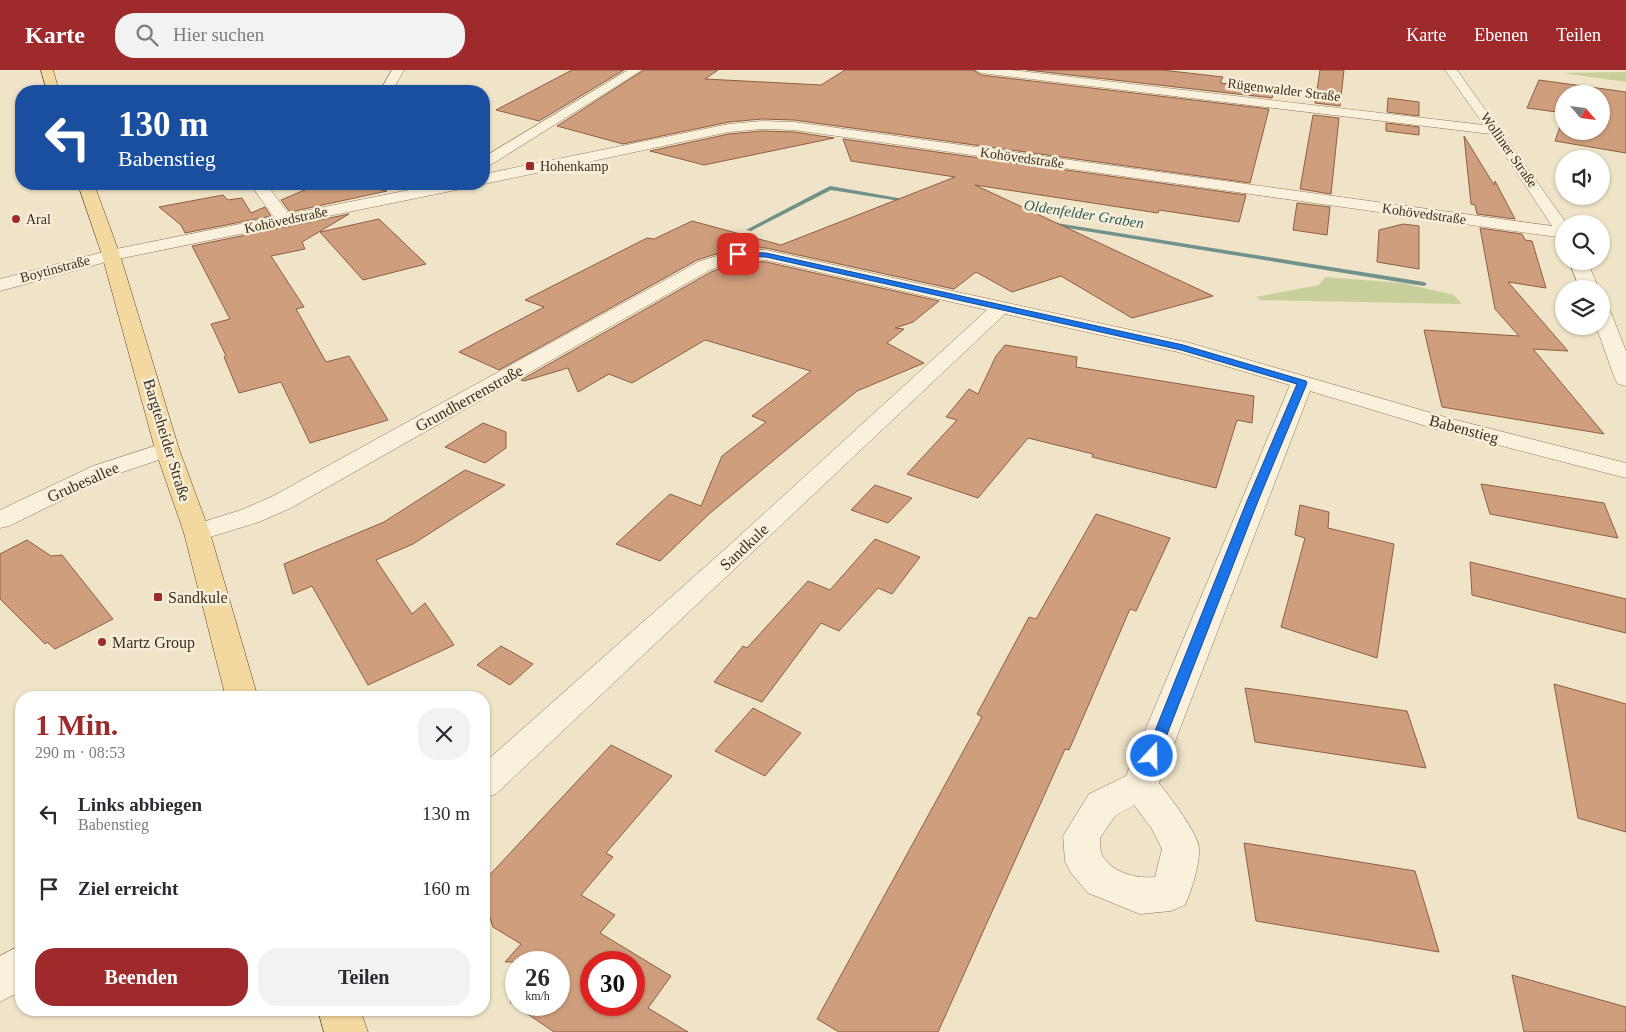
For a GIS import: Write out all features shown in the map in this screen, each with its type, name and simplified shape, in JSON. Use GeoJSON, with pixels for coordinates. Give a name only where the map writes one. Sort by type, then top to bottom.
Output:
{"type":"FeatureCollection","features":[{"type":"Feature","properties":{"kind":"main road"},"geometry":{"type":"LineString","coordinates":[[47,70],[51,85]]}},
{"type":"Feature","properties":{"kind":"main road","name":"Bargteheider Straße"},"geometry":{"type":"LineString","coordinates":[[88,190],[111,255],[167,449],[197,532],[240,691]]}},
{"type":"Feature","properties":{"kind":"main road"},"geometry":{"type":"LineString","coordinates":[[341,1016],[346,1032]]}},
{"type":"Feature","properties":{"kind":"street"},"geometry":{"type":"LineString","coordinates":[[389,85],[398,70]]}},
{"type":"Feature","properties":{"kind":"street"},"geometry":{"type":"LineString","coordinates":[[490,158],[636,70]]}},
{"type":"Feature","properties":{"kind":"street","name":"Rügenwalder Straße"},"geometry":{"type":"LineString","coordinates":[[981,70],[1495,130]]}},
{"type":"Feature","properties":{"kind":"street","name":"Wolliner Straße"},"geometry":{"type":"LineString","coordinates":[[1451,70],[1495,130],[1555,219]]}},
{"type":"Feature","properties":{"kind":"street","name":"Kohövedstraße"},"geometry":{"type":"LineString","coordinates":[[490,178],[729,128],[762,125],[794,126],[1555,231]]}},
{"type":"Feature","properties":{"kind":"street"},"geometry":{"type":"LineString","coordinates":[[262,190],[285,220]]}},
{"type":"Feature","properties":{"kind":"street","name":"Kohövedstraße"},"geometry":{"type":"LineString","coordinates":[[111,255],[427,190]]}},
{"type":"Feature","properties":{"kind":"street","name":"Babenstieg"},"geometry":{"type":"LineString","coordinates":[[738,254],[766,255],[1183,347],[1444,424],[1626,471]]}},
{"type":"Feature","properties":{"kind":"street","name":"Grundherrenstraße"},"geometry":{"type":"LineString","coordinates":[[197,532],[250,516],[282,502],[704,266],[738,254]]}},
{"type":"Feature","properties":{"kind":"street","name":"Boytinstraße"},"geometry":{"type":"LineString","coordinates":[[0,285],[111,255]]}},
{"type":"Feature","properties":{"kind":"street","name":"Sandkule"},"geometry":{"type":"LineString","coordinates":[[490,779],[734,556],[1001,307]]}},
{"type":"Feature","properties":{"kind":"street"},"geometry":{"type":"LineString","coordinates":[[1609,335],[1626,379]]}},
{"type":"Feature","properties":{"kind":"street"},"geometry":{"type":"LineString","coordinates":[[1140,786],[1302,383]]}},
{"type":"Feature","properties":{"kind":"street","name":"Grubesallee"},"geometry":{"type":"LineString","coordinates":[[0,520],[102,471],[167,449]]}},
{"type":"Feature","properties":{"kind":"street"},"geometry":{"type":"LineString","coordinates":[[0,982],[15,971]]}},
{"type":"Feature","properties":{"kind":"green space"},"geometry":{"type":"Polygon","coordinates":[[[1625,72],[1626,82],[1562,73],[1625,72]]]}},
{"type":"Feature","properties":{"kind":"green space"},"geometry":{"type":"Polygon","coordinates":[[[1325,277],[1402,283],[1454,295],[1462,304],[1261,300],[1256,297],[1319,285],[1325,277]]]}},
{"type":"Feature","properties":{"kind":"building"},"geometry":{"type":"Polygon","coordinates":[[[572,70],[624,70],[539,121],[496,110],[572,70]]]}},
{"type":"Feature","properties":{"kind":"building"},"geometry":{"type":"Polygon","coordinates":[[[644,70],[718,70],[705,79],[821,85],[845,70],[973,70],[981,75],[1269,109],[1250,183],[794,120],[762,119],[729,122],[623,144],[557,126],[644,70]]]}},
{"type":"Feature","properties":{"kind":"building"},"geometry":{"type":"Polygon","coordinates":[[[1027,70],[1162,70],[1223,77],[1220,83],[1275,88],[1272,98],[1027,70]]]}},
{"type":"Feature","properties":{"kind":"building"},"geometry":{"type":"Polygon","coordinates":[[[1320,70],[1344,70],[1340,106],[1315,103],[1320,70]]]}},
{"type":"Feature","properties":{"kind":"building"},"geometry":{"type":"Polygon","coordinates":[[[1539,80],[1575,85],[1555,85],[1555,112],[1527,108],[1539,80]]]}},
{"type":"Feature","properties":{"kind":"building"},"geometry":{"type":"Polygon","coordinates":[[[1610,90],[1626,92],[1626,153],[1555,141],[1610,140],[1610,90]]]}},
{"type":"Feature","properties":{"kind":"building"},"geometry":{"type":"Polygon","coordinates":[[[1388,98],[1419,102],[1419,116],[1387,112],[1388,98]]]}},
{"type":"Feature","properties":{"kind":"building"},"geometry":{"type":"Polygon","coordinates":[[[1313,115],[1339,118],[1331,194],[1300,189],[1313,115]]]}},
{"type":"Feature","properties":{"kind":"building"},"geometry":{"type":"Polygon","coordinates":[[[1386,123],[1419,127],[1419,135],[1386,131],[1386,123]]]}},
{"type":"Feature","properties":{"kind":"building"},"geometry":{"type":"Polygon","coordinates":[[[762,131],[794,132],[834,138],[704,165],[650,151],[729,134],[762,131]]]}},
{"type":"Feature","properties":{"kind":"building"},"geometry":{"type":"Polygon","coordinates":[[[1464,136],[1494,185],[1495,181],[1515,219],[1477,214],[1475,205],[1471,204],[1464,136]]]}},
{"type":"Feature","properties":{"kind":"building"},"geometry":{"type":"Polygon","coordinates":[[[843,139],[1246,195],[1239,222],[1159,210],[1158,213],[975,185],[1213,296],[1132,318],[1061,276],[1012,292],[976,272],[954,289],[766,248],[738,247],[697,260],[499,370],[459,352],[544,307],[525,300],[647,238],[654,239],[692,221],[781,245],[955,177],[851,161],[843,139]]]}},
{"type":"Feature","properties":{"kind":"building"},"geometry":{"type":"Polygon","coordinates":[[[305,190],[387,191],[290,212],[281,200],[305,190]]]}},
{"type":"Feature","properties":{"kind":"building"},"geometry":{"type":"Polygon","coordinates":[[[223,195],[228,200],[242,198],[251,213],[265,207],[271,216],[185,233],[181,225],[159,207],[223,195]]]}},
{"type":"Feature","properties":{"kind":"building"},"geometry":{"type":"Polygon","coordinates":[[[1297,203],[1330,207],[1327,235],[1293,230],[1297,203]]]}},
{"type":"Feature","properties":{"kind":"building"},"geometry":{"type":"Polygon","coordinates":[[[349,214],[302,242],[305,249],[271,256],[304,307],[296,309],[326,362],[349,356],[388,420],[310,443],[281,382],[239,393],[224,357],[226,356],[211,324],[230,319],[192,246],[349,214]]]}},
{"type":"Feature","properties":{"kind":"building"},"geometry":{"type":"Polygon","coordinates":[[[379,219],[426,264],[363,280],[320,232],[379,219]]]}},
{"type":"Feature","properties":{"kind":"building"},"geometry":{"type":"Polygon","coordinates":[[[1403,224],[1419,226],[1419,269],[1377,262],[1379,230],[1403,224]]]}},
{"type":"Feature","properties":{"kind":"building"},"geometry":{"type":"Polygon","coordinates":[[[1480,228],[1522,234],[1525,240],[1532,241],[1546,288],[1508,282],[1568,351],[1533,349],[1604,434],[1442,407],[1424,330],[1519,336],[1495,309],[1480,228]]]}},
{"type":"Feature","properties":{"kind":"building"},"geometry":{"type":"Polygon","coordinates":[[[740,261],[766,262],[939,301],[913,322],[895,328],[904,329],[887,343],[924,363],[857,391],[709,514],[660,561],[616,544],[670,494],[701,506],[722,456],[766,422],[752,416],[811,371],[705,340],[632,383],[609,374],[578,392],[568,368],[524,381],[521,380],[711,272],[740,261]]]}},
{"type":"Feature","properties":{"kind":"building"},"geometry":{"type":"Polygon","coordinates":[[[1005,345],[1077,357],[1076,367],[1254,396],[1252,423],[1237,420],[1216,488],[1092,457],[1093,454],[1028,438],[978,498],[907,474],[957,420],[946,417],[969,389],[978,394],[996,356],[1005,345]]]}},
{"type":"Feature","properties":{"kind":"building"},"geometry":{"type":"Polygon","coordinates":[[[483,423],[506,432],[506,448],[485,463],[445,447],[483,423]]]}},
{"type":"Feature","properties":{"kind":"building"},"geometry":{"type":"Polygon","coordinates":[[[465,470],[505,485],[413,544],[376,560],[412,614],[425,603],[454,645],[368,685],[312,586],[293,594],[284,564],[384,522],[465,470]]]}},
{"type":"Feature","properties":{"kind":"building"},"geometry":{"type":"Polygon","coordinates":[[[1481,484],[1604,503],[1618,538],[1490,514],[1481,484]]]}},
{"type":"Feature","properties":{"kind":"building"},"geometry":{"type":"Polygon","coordinates":[[[875,485],[912,498],[888,523],[851,510],[875,485]]]}},
{"type":"Feature","properties":{"kind":"building"},"geometry":{"type":"Polygon","coordinates":[[[1300,505],[1329,512],[1328,528],[1394,544],[1377,658],[1281,627],[1305,538],[1295,535],[1300,505]]]}},
{"type":"Feature","properties":{"kind":"building"},"geometry":{"type":"Polygon","coordinates":[[[1096,514],[1170,538],[1136,611],[1130,609],[1069,750],[1065,749],[938,1032],[839,1032],[817,1019],[982,717],[977,714],[1029,617],[1036,619],[1096,514]]]}},
{"type":"Feature","properties":{"kind":"building"},"geometry":{"type":"Polygon","coordinates":[[[875,539],[920,557],[892,594],[878,588],[839,631],[821,623],[762,702],[714,682],[743,646],[747,648],[808,581],[830,590],[875,539]]]}},
{"type":"Feature","properties":{"kind":"building"},"geometry":{"type":"Polygon","coordinates":[[[27,540],[51,556],[62,555],[113,619],[55,649],[47,642],[45,644],[0,599],[0,554],[27,540]]]}},
{"type":"Feature","properties":{"kind":"building"},"geometry":{"type":"Polygon","coordinates":[[[1470,562],[1626,599],[1626,633],[1472,595],[1470,562]]]}},
{"type":"Feature","properties":{"kind":"building"},"geometry":{"type":"Polygon","coordinates":[[[501,646],[533,664],[510,685],[477,665],[501,646]]]}},
{"type":"Feature","properties":{"kind":"building"},"geometry":{"type":"Polygon","coordinates":[[[1554,684],[1626,704],[1626,832],[1578,818],[1554,684]]]}},
{"type":"Feature","properties":{"kind":"building"},"geometry":{"type":"Polygon","coordinates":[[[1245,688],[1407,711],[1426,768],[1255,742],[1245,688]]]}},
{"type":"Feature","properties":{"kind":"building"},"geometry":{"type":"Polygon","coordinates":[[[753,708],[801,733],[765,776],[715,751],[753,708]]]}},
{"type":"Feature","properties":{"kind":"building"},"geometry":{"type":"Polygon","coordinates":[[[611,745],[672,776],[606,853],[613,857],[581,895],[615,915],[600,933],[630,951],[580,951],[580,1016],[645,1016],[645,960],[671,976],[648,1008],[688,1032],[554,1032],[531,1016],[570,1016],[570,951],[515,951],[521,944],[493,927],[490,918],[490,875],[611,745]]]}},
{"type":"Feature","properties":{"kind":"building"},"geometry":{"type":"Polygon","coordinates":[[[1244,843],[1415,871],[1439,952],[1256,921],[1244,843]]]}},
{"type":"Feature","properties":{"kind":"building"},"geometry":{"type":"Polygon","coordinates":[[[1512,975],[1626,1007],[1626,1032],[1524,1032],[1512,975]]]}},
{"type":"Feature","properties":{"kind":"waterway","name":"Oldenfelder Graben"},"geometry":{"type":"LineString","coordinates":[[749,230],[830,188],[912,201]]}},
{"type":"Feature","properties":{"kind":"waterway","name":"Oldenfelder Graben"},"geometry":{"type":"LineString","coordinates":[[1050,224],[1424,284]]}},
{"type":"Feature","properties":{"kind":"place","name":"Hohenkamp"},"geometry":{"type":"Point","coordinates":[530,166]}},
{"type":"Feature","properties":{"kind":"place","name":"Aral"},"geometry":{"type":"Point","coordinates":[16,219]}},
{"type":"Feature","properties":{"kind":"place","name":"Sandkule"},"geometry":{"type":"Point","coordinates":[158,597]}},
{"type":"Feature","properties":{"kind":"place","name":"Martz Group"},"geometry":{"type":"Point","coordinates":[102,642]}},
{"type":"Feature","properties":{"kind":"route"},"geometry":{"type":"LineString","coordinates":[[738,254],[766,255],[1183,347],[1272,372],[1302,383],[1252,501],[1152,756]]}}]}
